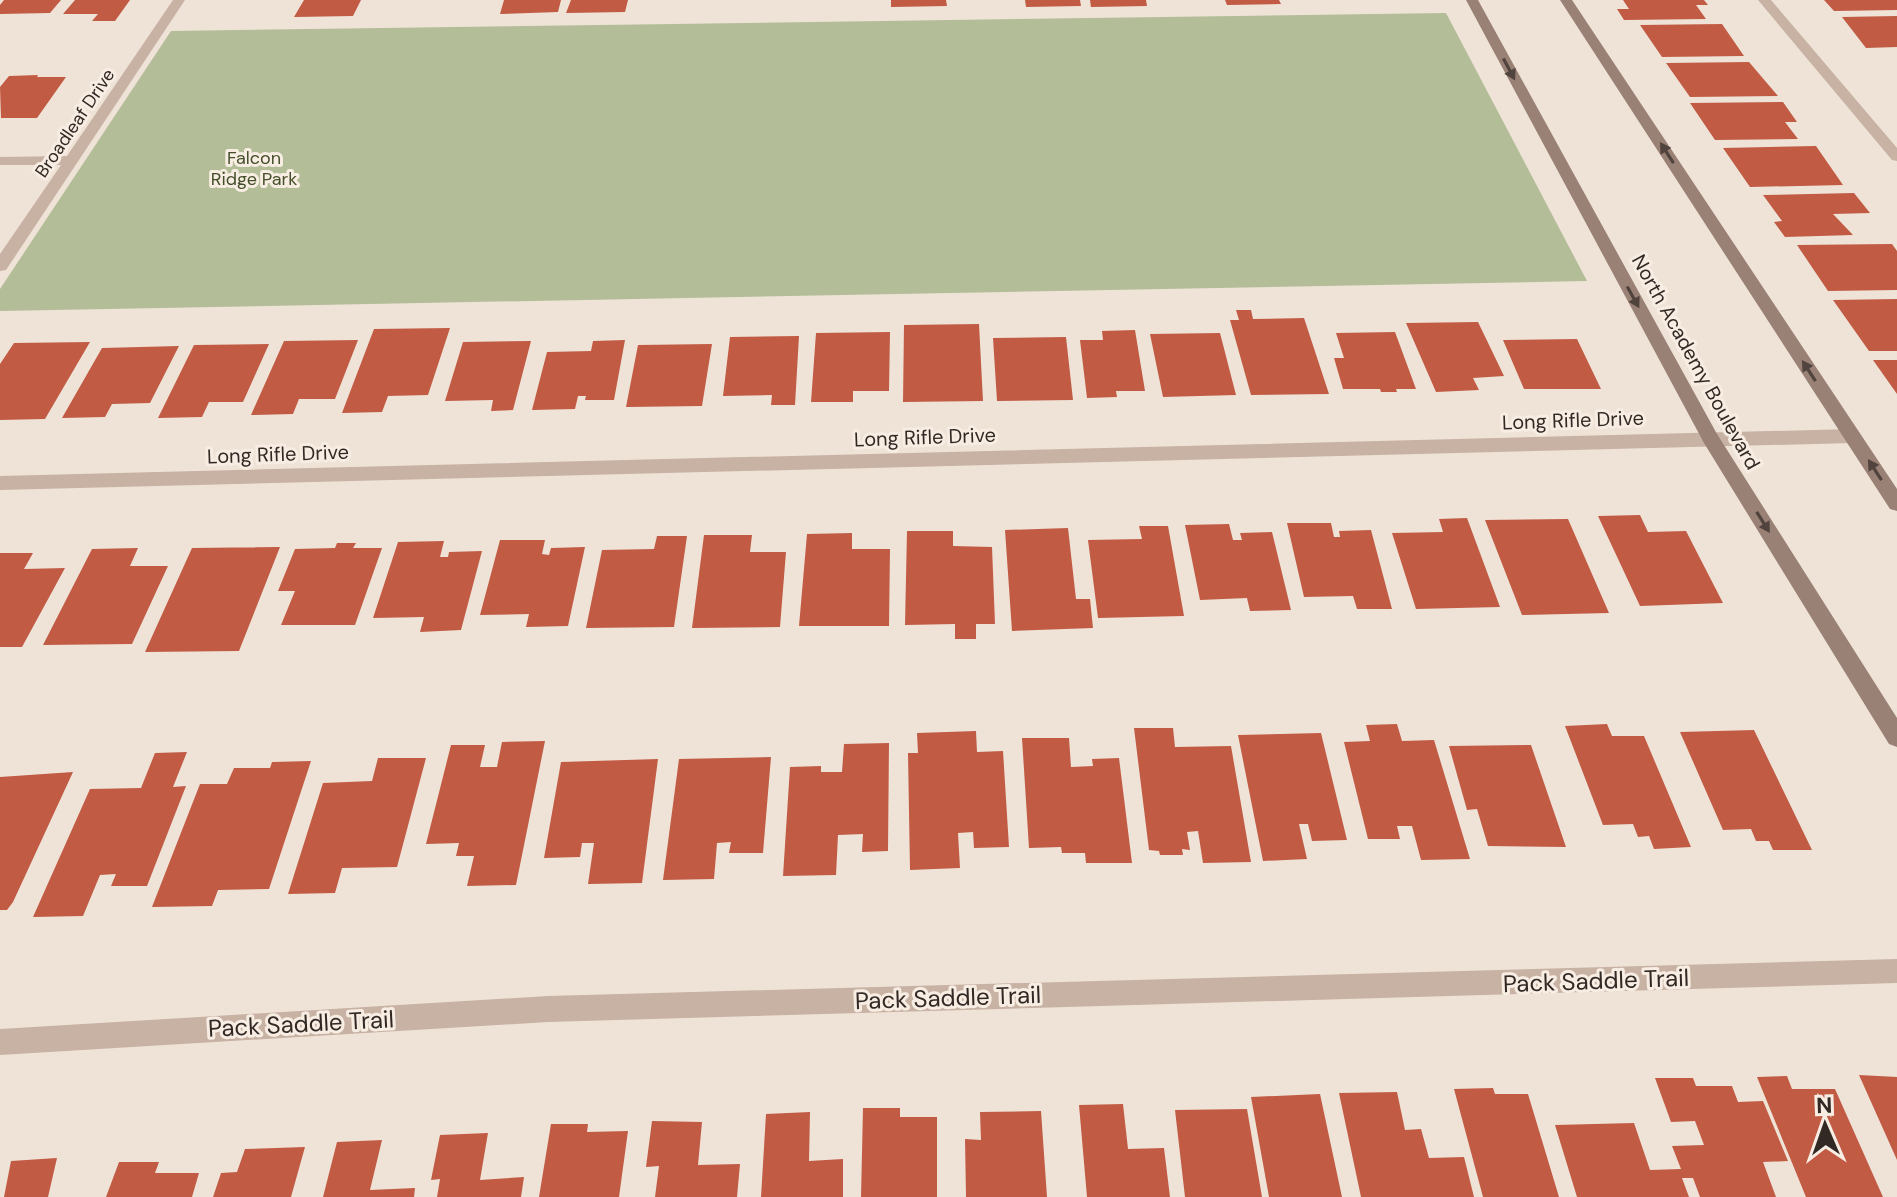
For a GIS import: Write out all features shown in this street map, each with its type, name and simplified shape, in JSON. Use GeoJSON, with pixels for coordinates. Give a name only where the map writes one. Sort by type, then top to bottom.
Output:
{"type":"FeatureCollection","features":[{"type":"Feature","properties":{"kind":"street","name":"Broadleaf Drive"},"geometry":{"type":"LineString","coordinates":[[0,266],[179,0]]}},
{"type":"Feature","properties":{"kind":"street","name":"North Academy Boulevard"},"geometry":{"type":"LineString","coordinates":[[1472,0],[1710,438],[1897,737]]}},
{"type":"Feature","properties":{"kind":"street"},"geometry":{"type":"LineString","coordinates":[[1566,0],[1897,504]]}},
{"type":"Feature","properties":{"kind":"street"},"geometry":{"type":"LineString","coordinates":[[1764,0],[1897,157]]}},
{"type":"Feature","properties":{"kind":"street"},"geometry":{"type":"LineString","coordinates":[[0,161],[72,160]]}},
{"type":"Feature","properties":{"kind":"street","name":"Long Rifle Drive"},"geometry":{"type":"LineString","coordinates":[[0,483],[1852,436]]}},
{"type":"Feature","properties":{"kind":"street","name":"Pack Saddle Trail"},"geometry":{"type":"LineString","coordinates":[[0,1042],[548,1009],[1897,971]]}},
{"type":"Feature","properties":{"kind":"green space","name":"Falcon Ridge Park"},"geometry":{"type":"Polygon","coordinates":[[[1446,13],[1587,281],[0,311],[0,289],[171,31],[1446,13]]]}},
{"type":"Feature","properties":{"kind":"building"},"geometry":{"type":"Polygon","coordinates":[[[4,0],[61,0],[50,13],[0,14],[0,5],[4,0]]]}},
{"type":"Feature","properties":{"kind":"building"},"geometry":{"type":"Polygon","coordinates":[[[75,0],[130,0],[115,21],[92,21],[98,14],[63,14],[75,0]]]}},
{"type":"Feature","properties":{"kind":"building"},"geometry":{"type":"Polygon","coordinates":[[[304,0],[361,0],[353,16],[294,17],[304,0]]]}},
{"type":"Feature","properties":{"kind":"building"},"geometry":{"type":"Polygon","coordinates":[[[504,0],[561,0],[558,12],[500,14],[504,0]]]}},
{"type":"Feature","properties":{"kind":"building"},"geometry":{"type":"Polygon","coordinates":[[[571,0],[628,0],[625,12],[566,13],[571,0]]]}},
{"type":"Feature","properties":{"kind":"building"},"geometry":{"type":"Polygon","coordinates":[[[891,0],[946,0],[947,6],[891,7],[891,0]]]}},
{"type":"Feature","properties":{"kind":"building"},"geometry":{"type":"Polygon","coordinates":[[[1025,0],[1080,0],[1081,6],[1026,7],[1025,0]]]}},
{"type":"Feature","properties":{"kind":"building"},"geometry":{"type":"Polygon","coordinates":[[[1090,0],[1146,0],[1147,6],[1091,7],[1090,0]]]}},
{"type":"Feature","properties":{"kind":"building"},"geometry":{"type":"Polygon","coordinates":[[[1225,0],[1279,0],[1281,4],[1227,5],[1225,0]]]}},
{"type":"Feature","properties":{"kind":"building"},"geometry":{"type":"Polygon","coordinates":[[[1623,0],[1704,0],[1708,5],[1696,5],[1706,19],[1624,20],[1617,9],[1629,9],[1623,0]]]}},
{"type":"Feature","properties":{"kind":"building"},"geometry":{"type":"Polygon","coordinates":[[[1824,0],[1897,0],[1897,10],[1834,11],[1824,0]]]}},
{"type":"Feature","properties":{"kind":"building"},"geometry":{"type":"Polygon","coordinates":[[[1897,16],[1897,47],[1866,48],[1842,17],[1897,16]]]}},
{"type":"Feature","properties":{"kind":"building"},"geometry":{"type":"Polygon","coordinates":[[[1722,24],[1744,56],[1662,57],[1640,25],[1722,24]]]}},
{"type":"Feature","properties":{"kind":"building"},"geometry":{"type":"Polygon","coordinates":[[[1749,62],[1778,96],[1690,97],[1666,63],[1749,62]]]}},
{"type":"Feature","properties":{"kind":"building"},"geometry":{"type":"Polygon","coordinates":[[[9,76],[66,77],[37,118],[1,118],[0,87],[9,76]]]}},
{"type":"Feature","properties":{"kind":"building"},"geometry":{"type":"Polygon","coordinates":[[[1783,102],[1797,122],[1785,122],[1798,139],[1715,140],[1690,103],[1783,102]]]}},
{"type":"Feature","properties":{"kind":"building"},"geometry":{"type":"Polygon","coordinates":[[[1816,146],[1843,185],[1750,187],[1723,148],[1816,146]]]}},
{"type":"Feature","properties":{"kind":"building"},"geometry":{"type":"Polygon","coordinates":[[[1854,193],[1870,213],[1833,214],[1853,235],[1785,237],[1774,222],[1782,221],[1763,195],[1854,193]]]}},
{"type":"Feature","properties":{"kind":"building"},"geometry":{"type":"Polygon","coordinates":[[[1892,244],[1897,251],[1897,290],[1828,291],[1797,245],[1892,244]]]}},
{"type":"Feature","properties":{"kind":"building"},"geometry":{"type":"Polygon","coordinates":[[[1897,299],[1897,351],[1869,351],[1833,300],[1897,299]]]}},
{"type":"Feature","properties":{"kind":"building"},"geometry":{"type":"Polygon","coordinates":[[[1236,310],[1251,310],[1253,319],[1304,318],[1329,394],[1251,395],[1230,320],[1239,320],[1236,310]]]}},
{"type":"Feature","properties":{"kind":"building"},"geometry":{"type":"Polygon","coordinates":[[[1478,322],[1504,376],[1473,378],[1479,390],[1436,392],[1406,323],[1478,322]]]}},
{"type":"Feature","properties":{"kind":"building"},"geometry":{"type":"Polygon","coordinates":[[[979,324],[983,401],[903,402],[904,325],[979,324]]]}},
{"type":"Feature","properties":{"kind":"building"},"geometry":{"type":"Polygon","coordinates":[[[450,328],[428,395],[388,396],[382,412],[342,413],[374,329],[450,328]]]}},
{"type":"Feature","properties":{"kind":"building"},"geometry":{"type":"Polygon","coordinates":[[[1135,330],[1145,391],[1116,391],[1117,397],[1087,398],[1080,340],[1103,340],[1102,331],[1135,330]]]}},
{"type":"Feature","properties":{"kind":"building"},"geometry":{"type":"Polygon","coordinates":[[[890,332],[889,391],[853,391],[853,402],[811,402],[816,333],[890,332]]]}},
{"type":"Feature","properties":{"kind":"building"},"geometry":{"type":"Polygon","coordinates":[[[1395,332],[1416,389],[1381,392],[1380,389],[1343,389],[1334,358],[1344,358],[1336,333],[1395,332]]]}},
{"type":"Feature","properties":{"kind":"building"},"geometry":{"type":"Polygon","coordinates":[[[1220,333],[1236,395],[1163,397],[1150,334],[1220,333]]]}},
{"type":"Feature","properties":{"kind":"building"},"geometry":{"type":"Polygon","coordinates":[[[799,336],[795,405],[771,405],[772,395],[723,396],[730,337],[799,336]]]}},
{"type":"Feature","properties":{"kind":"building"},"geometry":{"type":"Polygon","coordinates":[[[1066,337],[1073,400],[997,401],[993,338],[1066,337]]]}},
{"type":"Feature","properties":{"kind":"building"},"geometry":{"type":"Polygon","coordinates":[[[1577,339],[1601,389],[1524,389],[1503,340],[1577,339]]]}},
{"type":"Feature","properties":{"kind":"building"},"geometry":{"type":"Polygon","coordinates":[[[358,340],[335,399],[299,399],[293,414],[251,415],[284,341],[358,340]]]}},
{"type":"Feature","properties":{"kind":"building"},"geometry":{"type":"Polygon","coordinates":[[[625,340],[614,400],[585,400],[586,396],[578,396],[575,409],[532,410],[547,352],[591,351],[593,341],[625,340]]]}},
{"type":"Feature","properties":{"kind":"building"},"geometry":{"type":"Polygon","coordinates":[[[531,341],[513,410],[491,411],[493,400],[445,401],[463,342],[531,341]]]}},
{"type":"Feature","properties":{"kind":"building"},"geometry":{"type":"Polygon","coordinates":[[[90,342],[45,419],[0,420],[0,364],[14,343],[90,342]]]}},
{"type":"Feature","properties":{"kind":"building"},"geometry":{"type":"Polygon","coordinates":[[[269,344],[243,402],[209,402],[202,417],[158,418],[194,345],[269,344]]]}},
{"type":"Feature","properties":{"kind":"building"},"geometry":{"type":"Polygon","coordinates":[[[712,344],[702,406],[626,407],[638,345],[712,344]]]}},
{"type":"Feature","properties":{"kind":"building"},"geometry":{"type":"Polygon","coordinates":[[[179,346],[150,403],[112,404],[105,417],[62,418],[102,348],[179,346]]]}},
{"type":"Feature","properties":{"kind":"building"},"geometry":{"type":"Polygon","coordinates":[[[1873,360],[1897,360],[1897,394],[1873,360]]]}},
{"type":"Feature","properties":{"kind":"building"},"geometry":{"type":"Polygon","coordinates":[[[1640,515],[1648,532],[1686,531],[1723,603],[1640,606],[1598,516],[1640,515]]]}},
{"type":"Feature","properties":{"kind":"building"},"geometry":{"type":"Polygon","coordinates":[[[1467,518],[1500,607],[1416,609],[1392,533],[1443,532],[1439,519],[1467,518]]]}},
{"type":"Feature","properties":{"kind":"building"},"geometry":{"type":"Polygon","coordinates":[[[1568,519],[1609,613],[1522,615],[1485,520],[1568,519]]]}},
{"type":"Feature","properties":{"kind":"building"},"geometry":{"type":"Polygon","coordinates":[[[1287,523],[1331,523],[1334,537],[1340,537],[1339,531],[1371,530],[1392,609],[1357,609],[1353,596],[1304,597],[1287,523]]]}},
{"type":"Feature","properties":{"kind":"building"},"geometry":{"type":"Polygon","coordinates":[[[1229,524],[1233,540],[1242,540],[1240,533],[1272,532],[1291,610],[1250,611],[1247,598],[1200,600],[1185,525],[1229,524]]]}},
{"type":"Feature","properties":{"kind":"building"},"geometry":{"type":"Polygon","coordinates":[[[1139,526],[1168,526],[1184,616],[1098,618],[1088,540],[1142,539],[1139,526]]]}},
{"type":"Feature","properties":{"kind":"building"},"geometry":{"type":"Polygon","coordinates":[[[1068,528],[1076,599],[1090,599],[1093,628],[1012,631],[1005,530],[1068,528]]]}},
{"type":"Feature","properties":{"kind":"building"},"geometry":{"type":"Polygon","coordinates":[[[907,531],[953,531],[953,546],[992,547],[995,624],[976,624],[976,639],[955,639],[955,624],[905,625],[907,531]]]}},
{"type":"Feature","properties":{"kind":"building"},"geometry":{"type":"Polygon","coordinates":[[[852,533],[852,549],[890,549],[889,626],[799,626],[807,534],[852,533]]]}},
{"type":"Feature","properties":{"kind":"building"},"geometry":{"type":"Polygon","coordinates":[[[704,535],[752,535],[750,552],[786,552],[780,627],[692,628],[704,535]]]}},
{"type":"Feature","properties":{"kind":"building"},"geometry":{"type":"Polygon","coordinates":[[[657,536],[687,536],[674,627],[586,628],[602,550],[654,549],[657,536]]]}},
{"type":"Feature","properties":{"kind":"building"},"geometry":{"type":"Polygon","coordinates":[[[500,540],[545,540],[542,554],[549,555],[551,548],[585,547],[568,626],[526,627],[529,614],[480,615],[500,540]]]}},
{"type":"Feature","properties":{"kind":"building"},"geometry":{"type":"Polygon","coordinates":[[[444,541],[440,557],[448,557],[449,552],[482,551],[461,630],[420,632],[424,617],[373,618],[398,542],[444,541]]]}},
{"type":"Feature","properties":{"kind":"building"},"geometry":{"type":"Polygon","coordinates":[[[337,543],[356,543],[353,548],[382,548],[355,625],[281,625],[295,591],[278,591],[295,549],[335,548],[337,543]]]}},
{"type":"Feature","properties":{"kind":"building"},"geometry":{"type":"Polygon","coordinates":[[[280,547],[239,651],[145,652],[192,548],[280,547]]]}},
{"type":"Feature","properties":{"kind":"building"},"geometry":{"type":"Polygon","coordinates":[[[138,548],[130,566],[168,566],[132,644],[43,645],[92,549],[138,548]]]}},
{"type":"Feature","properties":{"kind":"building"},"geometry":{"type":"Polygon","coordinates":[[[0,553],[33,553],[24,569],[65,568],[22,647],[0,647],[0,553]]]}},
{"type":"Feature","properties":{"kind":"building"},"geometry":{"type":"Polygon","coordinates":[[[1397,724],[1402,741],[1434,740],[1470,859],[1421,860],[1412,826],[1397,826],[1400,839],[1368,839],[1344,742],[1370,741],[1366,725],[1397,724]]]}},
{"type":"Feature","properties":{"kind":"building"},"geometry":{"type":"Polygon","coordinates":[[[1607,724],[1612,736],[1644,736],[1691,847],[1654,849],[1649,836],[1638,837],[1633,824],[1603,825],[1565,726],[1607,724]]]}},
{"type":"Feature","properties":{"kind":"building"},"geometry":{"type":"Polygon","coordinates":[[[1134,728],[1173,728],[1175,747],[1231,746],[1251,862],[1203,863],[1198,831],[1187,832],[1190,850],[1182,849],[1183,855],[1160,855],[1159,851],[1149,850],[1134,728]]]}},
{"type":"Feature","properties":{"kind":"building"},"geometry":{"type":"Polygon","coordinates":[[[1754,730],[1812,850],[1773,850],[1769,841],[1756,841],[1751,829],[1723,830],[1680,732],[1754,730]]]}},
{"type":"Feature","properties":{"kind":"building"},"geometry":{"type":"Polygon","coordinates":[[[976,731],[977,752],[1003,751],[1009,847],[974,848],[973,832],[958,833],[960,868],[910,870],[908,753],[918,753],[917,733],[976,731]]]}},
{"type":"Feature","properties":{"kind":"building"},"geometry":{"type":"Polygon","coordinates":[[[1321,733],[1347,840],[1312,841],[1308,824],[1299,824],[1307,859],[1263,861],[1238,735],[1321,733]]]}},
{"type":"Feature","properties":{"kind":"building"},"geometry":{"type":"Polygon","coordinates":[[[1022,738],[1069,738],[1071,767],[1093,766],[1092,759],[1119,758],[1132,863],[1086,863],[1085,853],[1062,853],[1061,847],[1029,848],[1022,738]]]}},
{"type":"Feature","properties":{"kind":"building"},"geometry":{"type":"Polygon","coordinates":[[[545,741],[516,885],[467,886],[474,856],[456,856],[459,843],[426,844],[451,745],[485,745],[480,767],[497,767],[502,742],[545,741]]]}},
{"type":"Feature","properties":{"kind":"building"},"geometry":{"type":"Polygon","coordinates":[[[889,743],[888,851],[862,852],[863,834],[838,835],[836,875],[783,876],[790,767],[821,766],[821,772],[842,772],[844,744],[889,743]]]}},
{"type":"Feature","properties":{"kind":"building"},"geometry":{"type":"Polygon","coordinates":[[[1531,745],[1566,847],[1488,846],[1477,809],[1467,810],[1449,746],[1531,745]]]}},
{"type":"Feature","properties":{"kind":"building"},"geometry":{"type":"Polygon","coordinates":[[[187,752],[173,787],[186,786],[147,886],[111,886],[116,874],[100,875],[83,916],[33,917],[90,789],[141,788],[155,753],[187,752]]]}},
{"type":"Feature","properties":{"kind":"building"},"geometry":{"type":"Polygon","coordinates":[[[771,757],[763,853],[729,853],[731,842],[717,843],[714,879],[663,880],[679,759],[771,757]]]}},
{"type":"Feature","properties":{"kind":"building"},"geometry":{"type":"Polygon","coordinates":[[[378,758],[426,758],[397,867],[342,868],[335,893],[288,894],[323,783],[372,781],[378,758]]]}},
{"type":"Feature","properties":{"kind":"building"},"geometry":{"type":"Polygon","coordinates":[[[658,759],[642,883],[588,884],[594,843],[582,843],[580,857],[544,858],[561,762],[658,759]]]}},
{"type":"Feature","properties":{"kind":"building"},"geometry":{"type":"Polygon","coordinates":[[[311,761],[269,889],[218,890],[212,906],[152,907],[200,784],[227,784],[234,768],[270,768],[272,762],[311,761]]]}},
{"type":"Feature","properties":{"kind":"building"},"geometry":{"type":"Polygon","coordinates":[[[73,772],[13,902],[7,910],[0,910],[0,777],[73,772]]]}},
{"type":"Feature","properties":{"kind":"building"},"geometry":{"type":"Polygon","coordinates":[[[1859,1075],[1897,1077],[1897,1160],[1859,1075]]]}},
{"type":"Feature","properties":{"kind":"building"},"geometry":{"type":"Polygon","coordinates":[[[1787,1076],[1792,1089],[1835,1089],[1883,1197],[1806,1197],[1757,1077],[1787,1076]]]}},
{"type":"Feature","properties":{"kind":"building"},"geometry":{"type":"Polygon","coordinates":[[[1655,1078],[1693,1078],[1696,1086],[1732,1086],[1738,1102],[1763,1101],[1788,1161],[1763,1162],[1776,1197],[1700,1197],[1693,1178],[1682,1178],[1689,1197],[1577,1197],[1555,1125],[1634,1123],[1650,1170],[1681,1169],[1672,1146],[1704,1145],[1695,1121],[1671,1122],[1655,1078]]]}},
{"type":"Feature","properties":{"kind":"building"},"geometry":{"type":"Polygon","coordinates":[[[1493,1088],[1495,1094],[1528,1094],[1559,1197],[1483,1197],[1454,1089],[1493,1088]]]}},
{"type":"Feature","properties":{"kind":"building"},"geometry":{"type":"Polygon","coordinates":[[[1397,1092],[1405,1130],[1421,1129],[1429,1158],[1464,1157],[1474,1197],[1361,1197],[1339,1093],[1397,1092]]]}},
{"type":"Feature","properties":{"kind":"building"},"geometry":{"type":"Polygon","coordinates":[[[1320,1094],[1342,1197],[1269,1197],[1251,1097],[1320,1094]]]}},
{"type":"Feature","properties":{"kind":"building"},"geometry":{"type":"Polygon","coordinates":[[[1123,1104],[1128,1149],[1164,1148],[1170,1197],[1087,1197],[1079,1105],[1123,1104]]]}},
{"type":"Feature","properties":{"kind":"building"},"geometry":{"type":"Polygon","coordinates":[[[863,1108],[900,1108],[900,1117],[937,1117],[937,1197],[861,1197],[863,1108]]]}},
{"type":"Feature","properties":{"kind":"building"},"geometry":{"type":"Polygon","coordinates":[[[1247,1109],[1262,1197],[1185,1197],[1175,1110],[1247,1109]]]}},
{"type":"Feature","properties":{"kind":"building"},"geometry":{"type":"Polygon","coordinates":[[[1041,1111],[1047,1197],[966,1197],[965,1139],[981,1140],[980,1112],[1041,1111]]]}},
{"type":"Feature","properties":{"kind":"building"},"geometry":{"type":"Polygon","coordinates":[[[810,1112],[809,1161],[843,1159],[843,1197],[761,1197],[766,1114],[810,1112]]]}},
{"type":"Feature","properties":{"kind":"building"},"geometry":{"type":"Polygon","coordinates":[[[652,1121],[702,1122],[698,1165],[740,1164],[737,1197],[655,1197],[659,1166],[646,1167],[652,1121]]]}},
{"type":"Feature","properties":{"kind":"building"},"geometry":{"type":"Polygon","coordinates":[[[551,1124],[588,1124],[587,1132],[628,1131],[619,1197],[539,1197],[551,1124]]]}},
{"type":"Feature","properties":{"kind":"building"},"geometry":{"type":"Polygon","coordinates":[[[488,1133],[480,1180],[524,1177],[521,1197],[437,1197],[440,1179],[431,1180],[440,1135],[488,1133]]]}},
{"type":"Feature","properties":{"kind":"building"},"geometry":{"type":"Polygon","coordinates":[[[382,1140],[370,1190],[415,1188],[414,1197],[323,1197],[337,1142],[382,1140]]]}},
{"type":"Feature","properties":{"kind":"building"},"geometry":{"type":"Polygon","coordinates":[[[305,1147],[291,1197],[213,1197],[221,1173],[237,1172],[245,1149],[305,1147]]]}},
{"type":"Feature","properties":{"kind":"building"},"geometry":{"type":"Polygon","coordinates":[[[57,1158],[48,1197],[4,1197],[11,1161],[57,1158]]]}},
{"type":"Feature","properties":{"kind":"building"},"geometry":{"type":"Polygon","coordinates":[[[119,1162],[159,1162],[155,1173],[199,1173],[192,1197],[106,1197],[119,1162]]]}}]}
